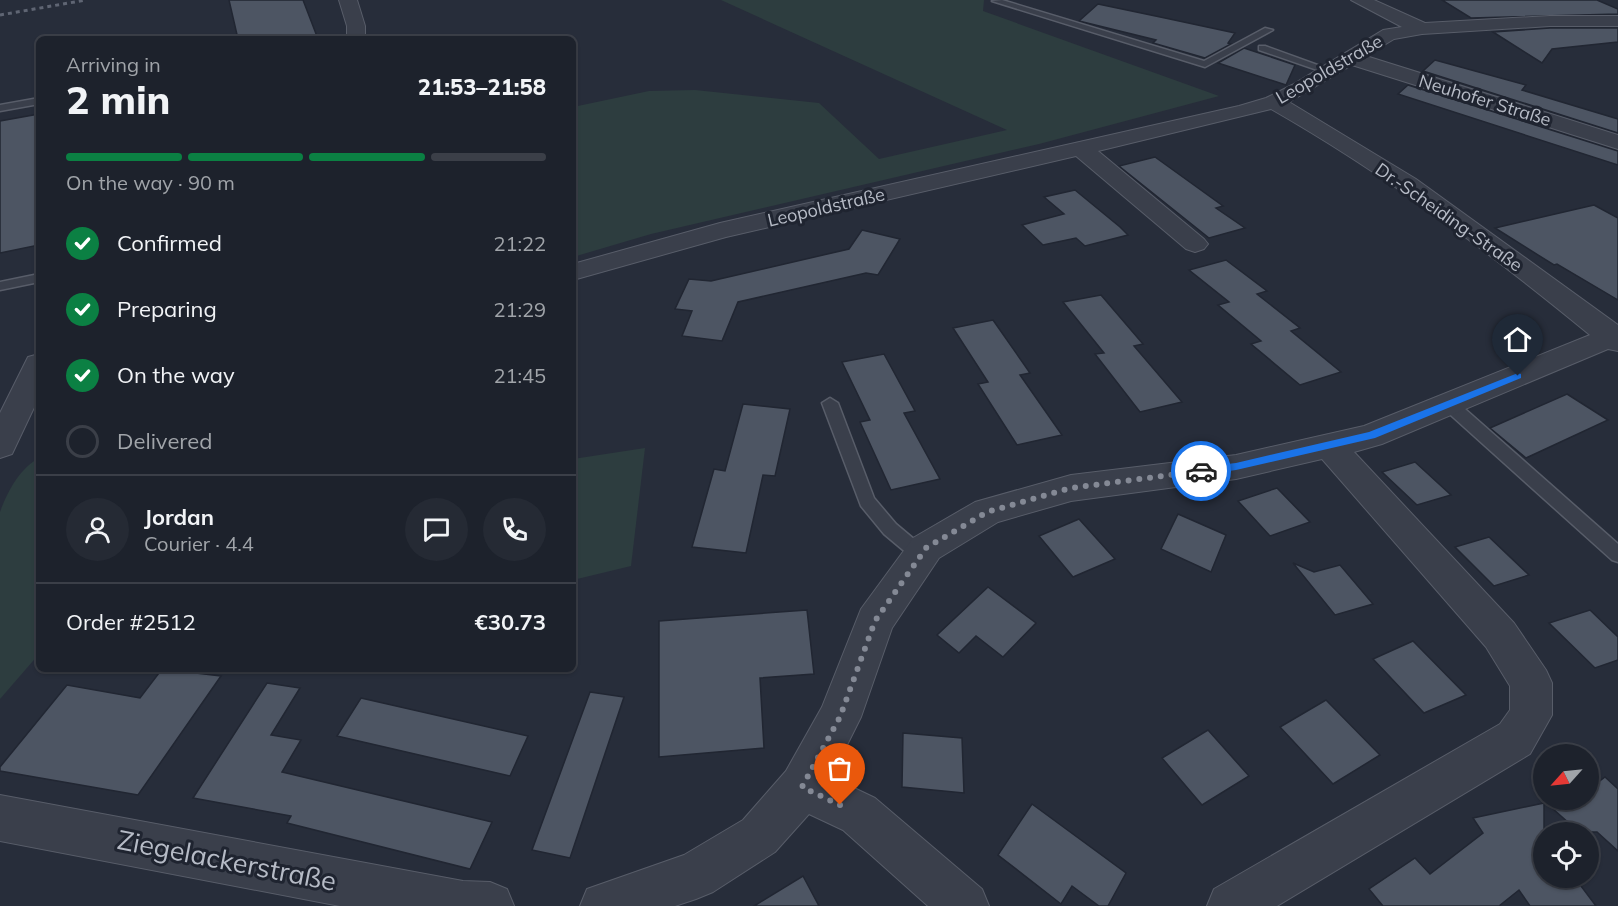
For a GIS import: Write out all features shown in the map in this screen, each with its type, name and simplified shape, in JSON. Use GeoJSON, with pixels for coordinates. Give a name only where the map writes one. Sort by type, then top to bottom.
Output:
{"type":"FeatureCollection","features":[{"type":"Feature","properties":{"kind":"street"},"geometry":{"type":"LineString","coordinates":[[348,0],[356,26],[356,36]]}},
{"type":"Feature","properties":{"kind":"street"},"geometry":{"type":"LineString","coordinates":[[1359,0],[1422,29]]}},
{"type":"Feature","properties":{"kind":"street"},"geometry":{"type":"LineString","coordinates":[[1527,5],[1550,21]]}},
{"type":"Feature","properties":{"kind":"street","name":"Leopoldstraße"},"geometry":{"type":"LineString","coordinates":[[576,271],[720,231],[1245,111],[1273,102],[1389,34],[1422,29],[1550,21],[1618,21]]}},
{"type":"Feature","properties":{"kind":"street","name":"Neuhofer Straße"},"geometry":{"type":"LineString","coordinates":[[1351,58],[1618,142]]}},
{"type":"Feature","properties":{"kind":"street","name":"Dr.-Scheiding-Straße"},"geometry":{"type":"LineString","coordinates":[[1273,102],[1357,152],[1481,236],[1616,338]]}},
{"type":"Feature","properties":{"kind":"street"},"geometry":{"type":"LineString","coordinates":[[1081,149],[1195,244]]}},
{"type":"Feature","properties":{"kind":"street"},"geometry":{"type":"LineString","coordinates":[[604,906],[696,875],[759,836],[802,787],[840,717],[875,621],[921,555],[926,548],[987,512],[1071,488],[1236,467],[1330,447],[1371,435],[1450,405],[1616,338]]}},
{"type":"Feature","properties":{"kind":"street"},"geometry":{"type":"LineString","coordinates":[[3,436],[36,370]]}},
{"type":"Feature","properties":{"kind":"street"},"geometry":{"type":"LineString","coordinates":[[3,436],[36,425]]}},
{"type":"Feature","properties":{"kind":"street"},"geometry":{"type":"LineString","coordinates":[[1231,906],[1515,739],[1531,715],[1531,683],[1500,635],[1330,447]]}},
{"type":"Feature","properties":{"kind":"street"},"geometry":{"type":"LineString","coordinates":[[802,787],[859,814],[965,906]]}},
{"type":"Feature","properties":{"kind":"street","name":"Ziegelackerstraße"},"geometry":{"type":"LineString","coordinates":[[0,818],[463,905],[490,906]]}},
{"type":"Feature","properties":{"kind":"lane"},"geometry":{"type":"LineString","coordinates":[[996,1],[1205,64],[1269,30]]}},
{"type":"Feature","properties":{"kind":"lane"},"geometry":{"type":"LineString","coordinates":[[1262,48],[1329,71]]}},
{"type":"Feature","properties":{"kind":"lane"},"geometry":{"type":"LineString","coordinates":[[0,108],[36,102]]}},
{"type":"Feature","properties":{"kind":"lane"},"geometry":{"type":"LineString","coordinates":[[0,286],[36,279]]}},
{"type":"Feature","properties":{"kind":"lane"},"geometry":{"type":"LineString","coordinates":[[830,403],[860,488],[867,501],[890,529],[921,555]]}},
{"type":"Feature","properties":{"kind":"lane"},"geometry":{"type":"LineString","coordinates":[[1450,405],[1618,555]]}},
{"type":"Feature","properties":{"kind":"shaded area"},"geometry":{"type":"Polygon","coordinates":[[[721,0],[984,0],[983,11],[1219,96],[1039,144],[651,234],[576,256],[576,106],[649,91],[695,90],[819,103],[879,159],[1007,130],[721,0]]]}},
{"type":"Feature","properties":{"kind":"shaded area"},"geometry":{"type":"Polygon","coordinates":[[[645,448],[631,566],[576,579],[576,459],[645,448]]]}},
{"type":"Feature","properties":{"kind":"shaded area"},"geometry":{"type":"Polygon","coordinates":[[[36,460],[36,657],[0,699],[0,512],[15,481],[36,460]]]}},
{"type":"Feature","properties":{"kind":"building"},"geometry":{"type":"Polygon","coordinates":[[[229,0],[303,0],[317,36],[237,36],[229,0]]]}},
{"type":"Feature","properties":{"kind":"building"},"geometry":{"type":"Polygon","coordinates":[[[1442,0],[1597,0],[1618,9],[1618,14],[1471,18],[1442,0]]]}},
{"type":"Feature","properties":{"kind":"building"},"geometry":{"type":"Polygon","coordinates":[[[1098,4],[1235,33],[1228,43],[1231,44],[1205,58],[1153,43],[1156,40],[1079,21],[1098,4]]]}},
{"type":"Feature","properties":{"kind":"building"},"geometry":{"type":"Polygon","coordinates":[[[1550,28],[1618,28],[1618,42],[1552,49],[1542,63],[1493,32],[1550,28]]]}},
{"type":"Feature","properties":{"kind":"building"},"geometry":{"type":"Polygon","coordinates":[[[1244,48],[1295,65],[1286,85],[1218,63],[1244,48]]]}},
{"type":"Feature","properties":{"kind":"building"},"geometry":{"type":"Polygon","coordinates":[[[1435,60],[1526,85],[1522,90],[1618,119],[1618,133],[1423,71],[1435,60]]]}},
{"type":"Feature","properties":{"kind":"building"},"geometry":{"type":"Polygon","coordinates":[[[1408,85],[1618,151],[1618,165],[1398,94],[1408,85]]]}},
{"type":"Feature","properties":{"kind":"building"},"geometry":{"type":"Polygon","coordinates":[[[36,115],[36,246],[0,253],[0,121],[36,115]]]}},
{"type":"Feature","properties":{"kind":"building"},"geometry":{"type":"Polygon","coordinates":[[[1155,157],[1223,206],[1216,208],[1245,228],[1209,238],[1119,166],[1155,157]]]}},
{"type":"Feature","properties":{"kind":"building"},"geometry":{"type":"Polygon","coordinates":[[[1075,190],[1128,235],[1085,246],[1076,238],[1043,245],[1022,225],[1064,214],[1044,197],[1075,190]]]}},
{"type":"Feature","properties":{"kind":"building"},"geometry":{"type":"Polygon","coordinates":[[[1594,205],[1618,218],[1618,300],[1557,264],[1554,265],[1495,228],[1594,205]]]}},
{"type":"Feature","properties":{"kind":"building"},"geometry":{"type":"Polygon","coordinates":[[[862,230],[900,239],[878,275],[866,273],[738,302],[722,341],[682,336],[692,311],[675,309],[689,279],[711,281],[849,249],[862,230]]]}},
{"type":"Feature","properties":{"kind":"building"},"geometry":{"type":"Polygon","coordinates":[[[1226,260],[1267,291],[1257,294],[1300,328],[1291,331],[1341,372],[1300,385],[1251,344],[1261,341],[1218,305],[1229,302],[1189,270],[1226,260]]]}},
{"type":"Feature","properties":{"kind":"building"},"geometry":{"type":"Polygon","coordinates":[[[1101,295],[1143,344],[1134,346],[1182,402],[1140,412],[1095,354],[1104,353],[1063,302],[1101,295]]]}},
{"type":"Feature","properties":{"kind":"building"},"geometry":{"type":"Polygon","coordinates":[[[993,320],[1030,373],[1020,375],[1062,435],[1017,445],[978,384],[988,382],[953,328],[993,320]]]}},
{"type":"Feature","properties":{"kind":"building"},"geometry":{"type":"Polygon","coordinates":[[[884,354],[915,411],[904,413],[940,479],[891,490],[860,422],[870,420],[842,362],[884,354]]]}},
{"type":"Feature","properties":{"kind":"building"},"geometry":{"type":"Polygon","coordinates":[[[1567,394],[1608,420],[1526,458],[1490,428],[1567,394]]]}},
{"type":"Feature","properties":{"kind":"building"},"geometry":{"type":"Polygon","coordinates":[[[743,404],[790,409],[775,476],[763,475],[746,553],[692,547],[714,469],[725,471],[743,404]]]}},
{"type":"Feature","properties":{"kind":"building"},"geometry":{"type":"Polygon","coordinates":[[[1415,462],[1451,495],[1417,505],[1382,472],[1415,462]]]}},
{"type":"Feature","properties":{"kind":"building"},"geometry":{"type":"Polygon","coordinates":[[[1277,488],[1310,522],[1270,536],[1238,501],[1277,488]]]}},
{"type":"Feature","properties":{"kind":"building"},"geometry":{"type":"Polygon","coordinates":[[[1178,514],[1226,535],[1211,572],[1161,549],[1178,514]]]}},
{"type":"Feature","properties":{"kind":"building"},"geometry":{"type":"Polygon","coordinates":[[[1079,519],[1115,559],[1073,577],[1039,536],[1079,519]]]}},
{"type":"Feature","properties":{"kind":"building"},"geometry":{"type":"Polygon","coordinates":[[[1489,537],[1529,575],[1494,586],[1455,547],[1489,537]]]}},
{"type":"Feature","properties":{"kind":"building"},"geometry":{"type":"Polygon","coordinates":[[[1293,563],[1314,572],[1340,565],[1373,604],[1335,615],[1293,563]]]}},
{"type":"Feature","properties":{"kind":"building"},"geometry":{"type":"Polygon","coordinates":[[[988,587],[1036,623],[1003,657],[976,636],[959,653],[937,635],[988,587]]]}},
{"type":"Feature","properties":{"kind":"building"},"geometry":{"type":"Polygon","coordinates":[[[807,610],[814,674],[760,678],[764,748],[659,757],[659,621],[807,610]]]}},
{"type":"Feature","properties":{"kind":"building"},"geometry":{"type":"Polygon","coordinates":[[[1590,610],[1618,637],[1618,660],[1595,668],[1549,623],[1590,610]]]}},
{"type":"Feature","properties":{"kind":"building"},"geometry":{"type":"Polygon","coordinates":[[[1413,641],[1466,695],[1424,713],[1373,659],[1413,641]]]}},
{"type":"Feature","properties":{"kind":"building"},"geometry":{"type":"Polygon","coordinates":[[[160,672],[221,676],[138,795],[0,771],[0,767],[67,685],[140,698],[160,672]]]}},
{"type":"Feature","properties":{"kind":"building"},"geometry":{"type":"Polygon","coordinates":[[[267,683],[300,688],[271,735],[301,740],[282,772],[492,822],[470,869],[287,823],[291,816],[193,798],[267,683]]]}},
{"type":"Feature","properties":{"kind":"building"},"geometry":{"type":"Polygon","coordinates":[[[590,692],[624,697],[570,858],[532,850],[590,692]]]}},
{"type":"Feature","properties":{"kind":"building"},"geometry":{"type":"Polygon","coordinates":[[[361,698],[528,736],[510,776],[337,736],[361,698]]]}},
{"type":"Feature","properties":{"kind":"building"},"geometry":{"type":"Polygon","coordinates":[[[1326,700],[1380,755],[1333,784],[1280,727],[1326,700]]]}},
{"type":"Feature","properties":{"kind":"building"},"geometry":{"type":"Polygon","coordinates":[[[1208,730],[1249,776],[1202,805],[1162,758],[1208,730]]]}},
{"type":"Feature","properties":{"kind":"building"},"geometry":{"type":"Polygon","coordinates":[[[903,733],[962,738],[964,793],[902,787],[903,733]]]}},
{"type":"Feature","properties":{"kind":"building"},"geometry":{"type":"Polygon","coordinates":[[[1605,777],[1618,789],[1618,851],[1599,834],[1599,822],[1568,822],[1554,810],[1599,810],[1599,782],[1605,777]]]}},
{"type":"Feature","properties":{"kind":"building"},"geometry":{"type":"Polygon","coordinates":[[[1032,804],[1126,873],[1108,906],[1099,906],[1072,886],[1061,904],[998,855],[1032,804]]]}},
{"type":"Feature","properties":{"kind":"building"},"geometry":{"type":"Polygon","coordinates":[[[1533,805],[1533,810],[1544,810],[1544,822],[1533,822],[1533,888],[1582,888],[1596,906],[1530,906],[1519,890],[1499,906],[1383,906],[1369,889],[1415,858],[1430,874],[1483,833],[1473,818],[1533,805]]]}},
{"type":"Feature","properties":{"kind":"building"},"geometry":{"type":"Polygon","coordinates":[[[803,876],[819,906],[754,906],[803,876]]]}},
{"type":"Feature","properties":{"kind":"railway"},"geometry":{"type":"LineString","coordinates":[[0,15],[86,0]]}},
{"type":"Feature","properties":{"kind":"way so far"},"geometry":{"type":"LineString","coordinates":[[840,805],[802,787],[840,717],[875,621],[926,548],[987,512],[1071,488],[1201,471]]}},
{"type":"Feature","properties":{"kind":"route"},"geometry":{"type":"LineString","coordinates":[[1201,471],[1236,467],[1330,447],[1371,435],[1518,376]]}}]}
